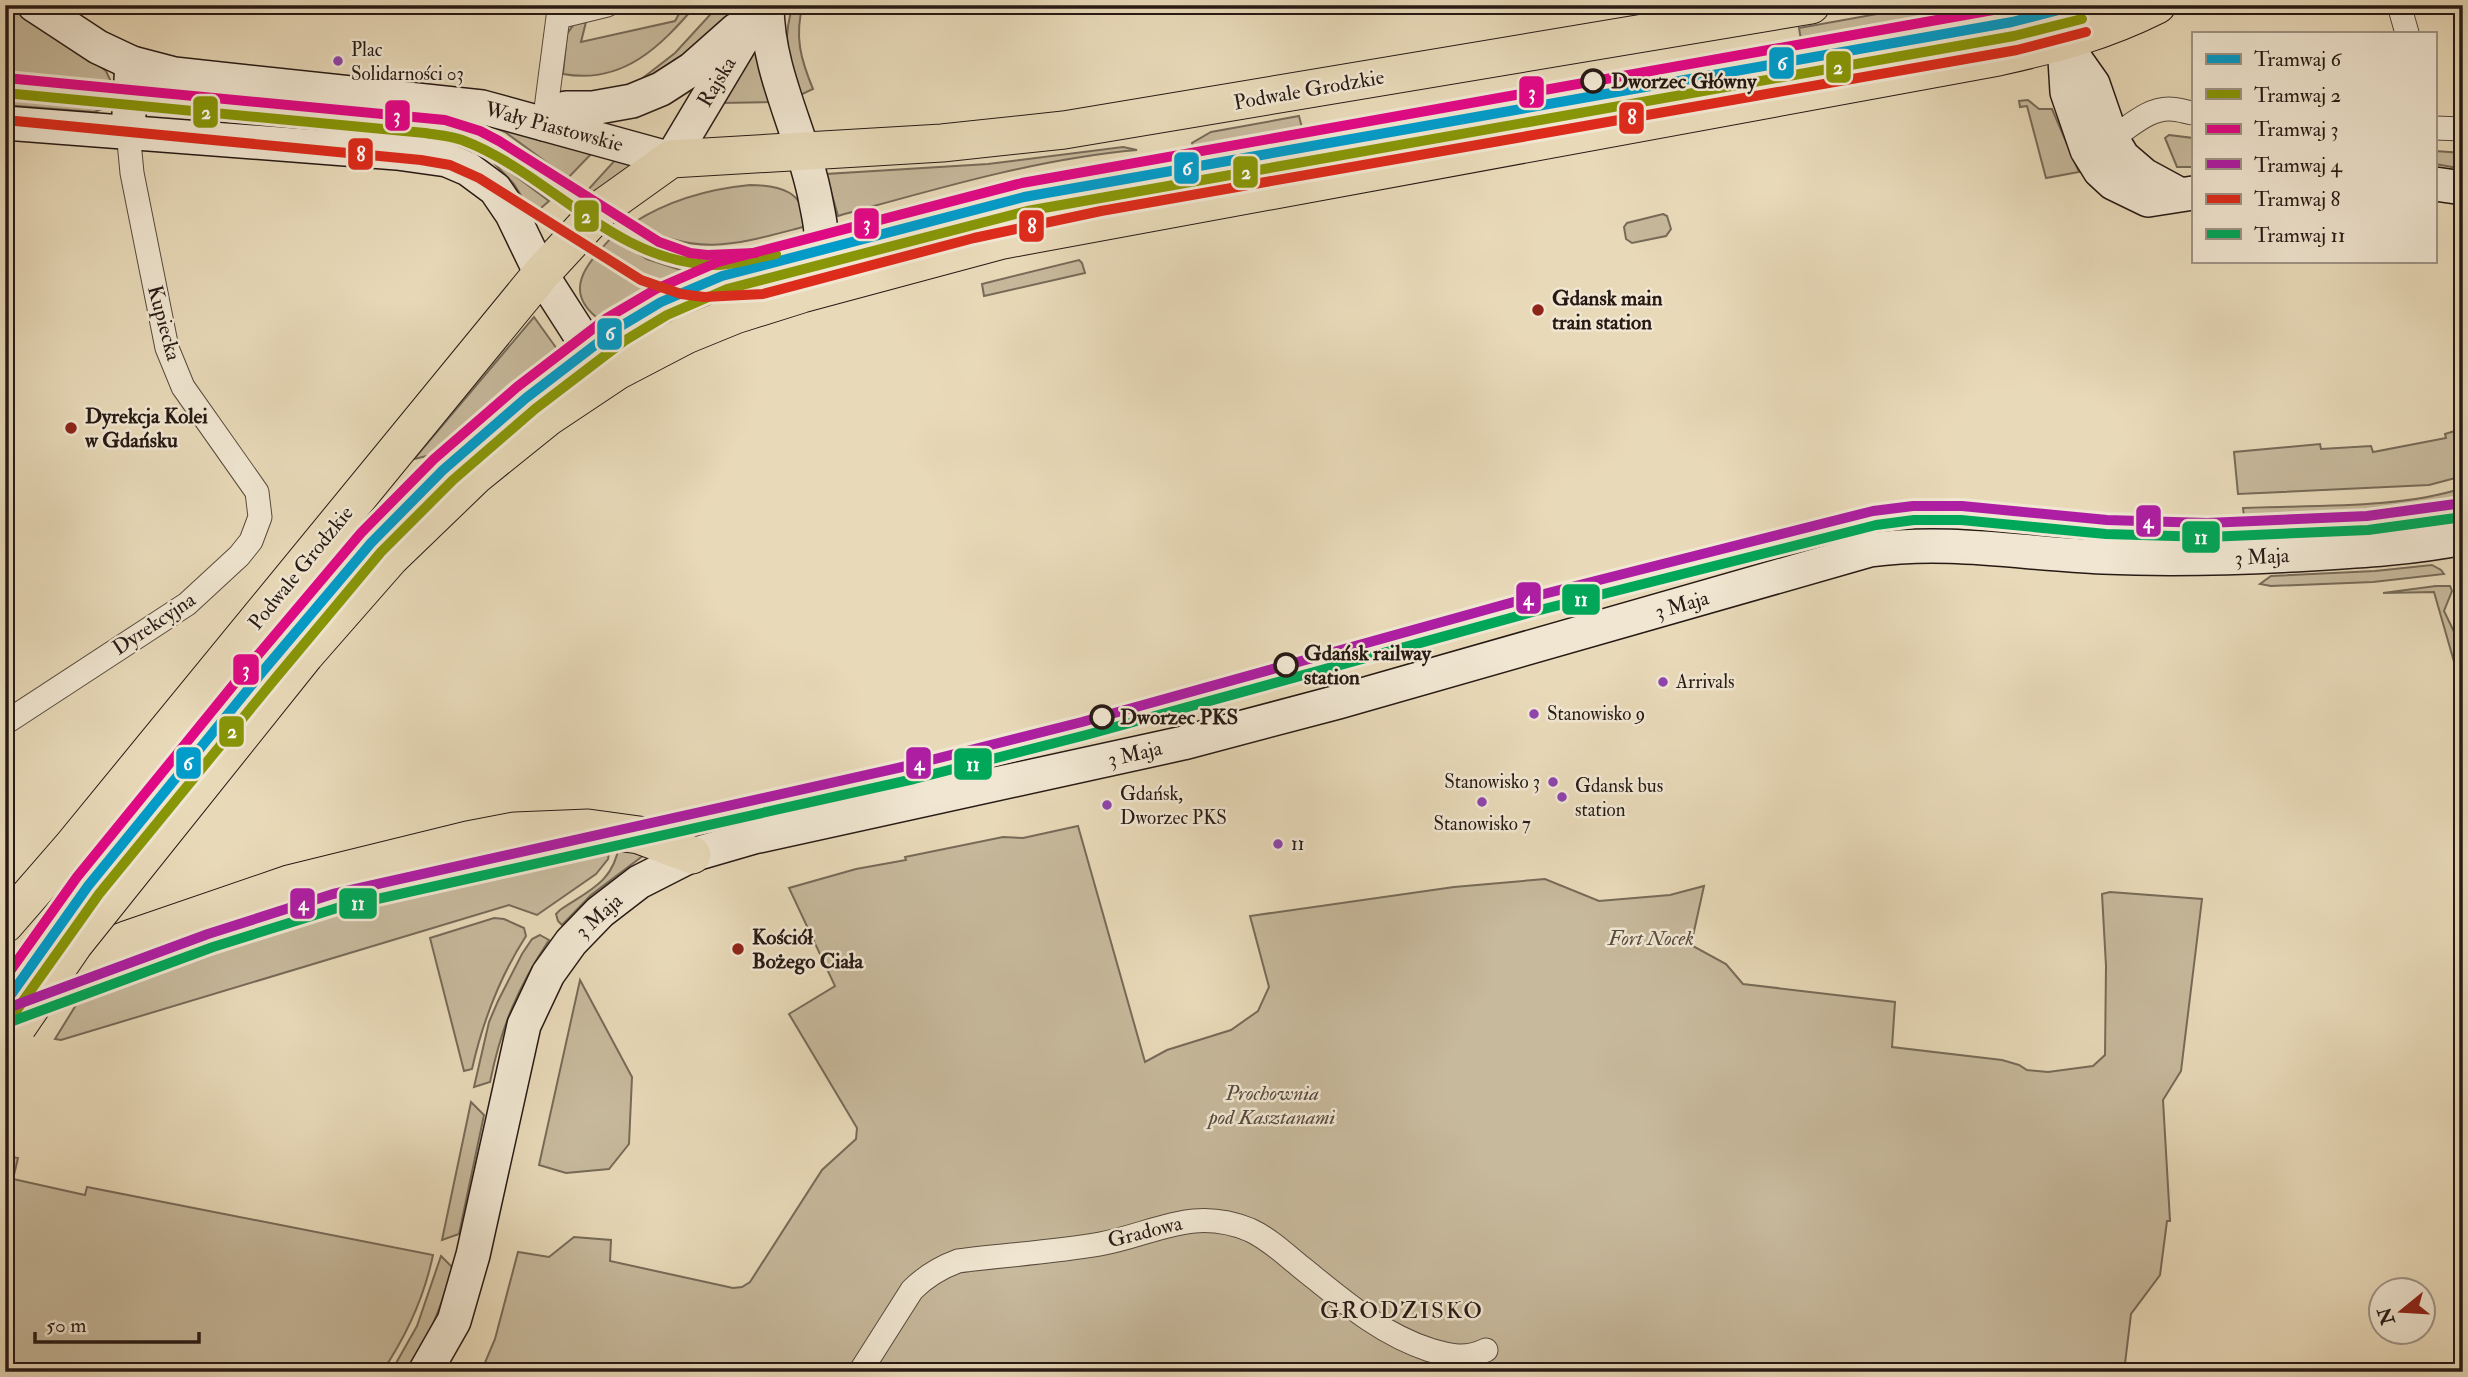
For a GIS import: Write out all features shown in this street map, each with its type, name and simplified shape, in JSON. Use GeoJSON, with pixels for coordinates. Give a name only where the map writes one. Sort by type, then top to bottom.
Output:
{"type":"FeatureCollection","features":[{"type":"Feature","properties":{"kind":"main road","name":"Wały Piastowskie"},"geometry":{"type":"LineString","coordinates":[[34,5],[98,47],[132,63],[174,74],[482,107],[671,159]]}},
{"type":"Feature","properties":{"kind":"main road"},"geometry":{"type":"LineString","coordinates":[[544,124],[566,108],[593,108],[632,101],[661,89],[712,53],[763,5]]}},
{"type":"Feature","properties":{"kind":"main road"},"geometry":{"type":"LineString","coordinates":[[763,5],[771,50],[813,186],[821,237],[814,272],[802,294]]}},
{"type":"Feature","properties":{"kind":"main road","name":"Rajska"},"geometry":{"type":"LineString","coordinates":[[671,159],[763,5]]}},
{"type":"Feature","properties":{"kind":"main road","name":"Podwale Grodzkie"},"geometry":{"type":"LineString","coordinates":[[5,924],[71,848],[541,274],[601,209],[671,159],[942,143],[1064,130],[1811,5]]}},
{"type":"Feature","properties":{"kind":"main road"},"geometry":{"type":"LineString","coordinates":[[2053,5],[2064,43],[2093,84],[2099,145],[2106,177],[2148,200],[2186,194]]}},
{"type":"Feature","properties":{"kind":"main road"},"geometry":{"type":"LineString","coordinates":[[12,1036],[74,944],[306,655],[390,558],[476,475],[548,417],[617,371],[686,335],[735,315],[802,294],[1003,240],[1822,91],[2064,43],[2095,33],[2157,5]]}},
{"type":"Feature","properties":{"kind":"main road"},"geometry":{"type":"LineString","coordinates":[[128,131],[132,63]]}},
{"type":"Feature","properties":{"kind":"main road"},"geometry":{"type":"LineString","coordinates":[[5,122],[397,153],[447,160],[468,169],[495,190],[512,214],[541,274],[582,338],[617,371]]}},
{"type":"Feature","properties":{"kind":"main road"},"geometry":{"type":"LineString","coordinates":[[2436,184],[2463,188]]}},
{"type":"Feature","properties":{"kind":"main road","name":"3 Maja"},"geometry":{"type":"LineString","coordinates":[[425,1372],[454,1321],[472,1255],[524,1025],[548,974],[571,942],[600,912],[639,883],[692,855],[754,837],[1183,743],[1338,702],[1870,550],[1900,546],[1969,545],[2100,557],[2197,559],[2397,549],[2463,538]]}},
{"type":"Feature","properties":{"kind":"main road"},"geometry":{"type":"LineString","coordinates":[[5,985],[289,884],[515,831],[588,828],[639,835],[692,855]]}},
{"type":"Feature","properties":{"kind":"street"},"geometry":{"type":"LineString","coordinates":[[544,124],[558,17],[607,5]]}},
{"type":"Feature","properties":{"kind":"street"},"geometry":{"type":"LineString","coordinates":[[2399,5],[2407,32]]}},
{"type":"Feature","properties":{"kind":"street"},"geometry":{"type":"LineString","coordinates":[[2099,145],[2150,113],[2169,108],[2192,113]]}},
{"type":"Feature","properties":{"kind":"street"},"geometry":{"type":"LineString","coordinates":[[2436,128],[2463,129]]}},
{"type":"Feature","properties":{"kind":"street","name":"Kupiecka"},"geometry":{"type":"LineString","coordinates":[[128,131],[132,173],[167,348],[183,387],[257,492]]}},
{"type":"Feature","properties":{"kind":"street","name":"Dyrekcyjna"},"geometry":{"type":"LineString","coordinates":[[5,723],[187,604],[222,574],[251,541],[256,530],[260,517],[257,492]]}},
{"type":"Feature","properties":{"kind":"street","name":"Gradowa"},"geometry":{"type":"LineString","coordinates":[[860,1372],[912,1290],[923,1279],[944,1266],[958,1261],[1097,1244],[1188,1220],[1208,1220],[1251,1230],[1283,1252],[1359,1314],[1415,1345],[1460,1358],[1486,1350]]}},
{"type":"Feature","properties":{"kind":"green space"},"geometry":{"type":"Polygon","coordinates":[[[5,5],[12,5],[14,9],[92,60],[106,71],[112,84],[5,74],[5,5]]]}},
{"type":"Feature","properties":{"kind":"green space"},"geometry":{"type":"Polygon","coordinates":[[[684,5],[696,5],[669,35],[639,59],[604,74],[563,74],[567,34],[574,24],[586,22],[581,42],[675,21],[684,5]]]}},
{"type":"Feature","properties":{"kind":"green space"},"geometry":{"type":"Polygon","coordinates":[[[719,5],[726,5],[728,18],[697,55],[635,84],[675,53],[719,5]]]}},
{"type":"Feature","properties":{"kind":"green space"},"geometry":{"type":"Polygon","coordinates":[[[793,5],[803,5],[799,27],[800,48],[813,89],[798,96],[787,41],[793,5]]]}},
{"type":"Feature","properties":{"kind":"green space"},"geometry":{"type":"Polygon","coordinates":[[[1927,5],[1999,5],[1801,40],[1799,28],[1927,5]]]}},
{"type":"Feature","properties":{"kind":"green space"},"geometry":{"type":"Polygon","coordinates":[[[757,41],[773,102],[720,103],[757,41]]]}},
{"type":"Feature","properties":{"kind":"green space"},"geometry":{"type":"Polygon","coordinates":[[[1866,52],[1869,55],[1825,71],[1807,74],[1805,63],[1866,52]]]}},
{"type":"Feature","properties":{"kind":"green space"},"geometry":{"type":"Polygon","coordinates":[[[5,97],[108,107],[94,112],[5,105],[5,97]]]}},
{"type":"Feature","properties":{"kind":"green space"},"geometry":{"type":"Polygon","coordinates":[[[2028,100],[2039,109],[2052,109],[2079,172],[2046,178],[2027,106],[2020,107],[2019,101],[2028,100]]]}},
{"type":"Feature","properties":{"kind":"green space"},"geometry":{"type":"Polygon","coordinates":[[[1299,116],[1302,128],[1193,146],[1192,143],[1211,132],[1299,116]]]}},
{"type":"Feature","properties":{"kind":"green space"},"geometry":{"type":"Polygon","coordinates":[[[480,121],[595,150],[568,178],[505,132],[480,121]]]}},
{"type":"Feature","properties":{"kind":"green space"},"geometry":{"type":"Polygon","coordinates":[[[2169,135],[2192,138],[2192,167],[2177,167],[2165,138],[2169,135]]]}},
{"type":"Feature","properties":{"kind":"green space"},"geometry":{"type":"Polygon","coordinates":[[[1123,147],[1137,150],[1024,168],[838,216],[826,174],[988,164],[1123,147]]]}},
{"type":"Feature","properties":{"kind":"green space"},"geometry":{"type":"Polygon","coordinates":[[[1307,151],[1311,166],[1232,177],[1045,212],[828,264],[836,249],[1052,196],[1307,151]]]}},
{"type":"Feature","properties":{"kind":"green space"},"geometry":{"type":"Polygon","coordinates":[[[2436,151],[2463,153],[2463,169],[2436,164],[2436,151]]]}},
{"type":"Feature","properties":{"kind":"green space"},"geometry":{"type":"Polygon","coordinates":[[[617,158],[640,164],[590,195],[585,193],[617,158]]]}},
{"type":"Feature","properties":{"kind":"green space"},"geometry":{"type":"Polygon","coordinates":[[[494,163],[505,168],[549,201],[533,215],[514,184],[494,163]]]}},
{"type":"Feature","properties":{"kind":"green space"},"geometry":{"type":"Polygon","coordinates":[[[750,185],[771,186],[789,192],[801,205],[803,227],[738,242],[698,244],[677,241],[633,223],[689,197],[750,185]]]}},
{"type":"Feature","properties":{"kind":"green space"},"geometry":{"type":"Polygon","coordinates":[[[1663,214],[1667,216],[1671,229],[1666,236],[1632,243],[1626,239],[1624,227],[1627,223],[1663,214]]]}},
{"type":"Feature","properties":{"kind":"green space"},"geometry":{"type":"Polygon","coordinates":[[[612,237],[647,259],[687,272],[644,292],[600,320],[588,309],[580,288],[587,267],[612,237]]]}},
{"type":"Feature","properties":{"kind":"green space"},"geometry":{"type":"Polygon","coordinates":[[[1079,260],[1085,273],[984,296],[982,284],[1079,260]]]}},
{"type":"Feature","properties":{"kind":"green space"},"geometry":{"type":"Polygon","coordinates":[[[791,261],[757,279],[694,299],[654,319],[629,326],[688,296],[791,261]]]}},
{"type":"Feature","properties":{"kind":"green space"},"geometry":{"type":"Polygon","coordinates":[[[534,317],[557,349],[431,455],[414,459],[534,317]]]}},
{"type":"Feature","properties":{"kind":"green space"},"geometry":{"type":"Polygon","coordinates":[[[2461,429],[2463,476],[2429,485],[2238,494],[2234,452],[2320,444],[2321,449],[2371,446],[2373,452],[2446,438],[2445,434],[2461,429]]]}},
{"type":"Feature","properties":{"kind":"green space"},"geometry":{"type":"Polygon","coordinates":[[[2463,488],[2463,500],[2445,504],[2368,513],[2244,517],[2243,508],[2383,503],[2438,495],[2463,488]]]}},
{"type":"Feature","properties":{"kind":"green space"},"geometry":{"type":"Polygon","coordinates":[[[2463,519],[2463,523],[2403,533],[2246,541],[2245,536],[2374,531],[2463,519]]]}},
{"type":"Feature","properties":{"kind":"green space"},"geometry":{"type":"Polygon","coordinates":[[[2432,565],[2444,574],[2373,582],[2271,586],[2260,584],[2271,576],[2375,571],[2432,565]]]}},
{"type":"Feature","properties":{"kind":"green space"},"geometry":{"type":"Polygon","coordinates":[[[2450,586],[2452,591],[2444,611],[2459,642],[2463,641],[2463,678],[2459,679],[2434,592],[2383,593],[2450,586]]]}},
{"type":"Feature","properties":{"kind":"green space"},"geometry":{"type":"Polygon","coordinates":[[[1078,826],[1145,1062],[1167,1050],[1231,1030],[1258,1011],[1269,987],[1250,916],[1454,887],[1545,879],[1599,901],[1670,895],[1704,886],[1691,945],[1726,964],[1743,984],[1895,1002],[1892,1047],[2002,1060],[2027,1070],[2048,1072],[2093,1066],[2105,1055],[2106,966],[2102,894],[2110,892],[2202,899],[2181,1071],[2163,1100],[2170,1221],[2167,1221],[2160,1275],[2131,1314],[2124,1372],[481,1372],[495,1339],[518,1252],[549,1257],[574,1237],[611,1240],[610,1261],[733,1288],[742,1287],[750,1282],[822,1170],[856,1139],[857,1128],[789,1014],[835,986],[789,888],[856,869],[906,860],[905,857],[1003,837],[1023,838],[1078,826]]]}},
{"type":"Feature","properties":{"kind":"green space"},"geometry":{"type":"Polygon","coordinates":[[[619,845],[644,855],[591,895],[562,925],[556,914],[606,877],[612,868],[619,845]]]}},
{"type":"Feature","properties":{"kind":"green space"},"geometry":{"type":"Polygon","coordinates":[[[600,847],[610,847],[608,859],[596,874],[537,915],[509,905],[61,1040],[55,1039],[84,992],[308,916],[600,847]]]}},
{"type":"Feature","properties":{"kind":"green space"},"geometry":{"type":"Polygon","coordinates":[[[494,918],[504,919],[524,928],[526,936],[493,1000],[472,1069],[464,1071],[430,938],[494,918]]]}},
{"type":"Feature","properties":{"kind":"green space"},"geometry":{"type":"Polygon","coordinates":[[[540,935],[549,940],[528,974],[512,1008],[490,1082],[474,1087],[489,1022],[498,1001],[522,954],[532,939],[540,935]]]}},
{"type":"Feature","properties":{"kind":"green space"},"geometry":{"type":"Polygon","coordinates":[[[580,980],[632,1077],[629,1144],[609,1169],[566,1173],[539,1165],[580,980]]]}},
{"type":"Feature","properties":{"kind":"green space"},"geometry":{"type":"Polygon","coordinates":[[[471,1102],[484,1115],[459,1234],[442,1240],[471,1102]]]}},
{"type":"Feature","properties":{"kind":"green space"},"geometry":{"type":"Polygon","coordinates":[[[7,1156],[18,1158],[13,1179],[85,1195],[87,1187],[433,1255],[425,1286],[414,1316],[382,1372],[5,1372],[7,1156]]]}},
{"type":"Feature","properties":{"kind":"green space"},"geometry":{"type":"Polygon","coordinates":[[[441,1256],[452,1267],[434,1321],[407,1372],[391,1372],[417,1326],[441,1256]]]}},
{"type":"Feature","properties":{"kind":"tram line","name":"3"},"geometry":{"type":"LineString","coordinates":[[5,978],[77,877],[361,533],[434,459],[517,387],[607,318],[656,289],[718,262],[1022,183],[2021,5]]}},
{"type":"Feature","properties":{"kind":"tram line","name":"6"},"geometry":{"type":"LineString","coordinates":[[5,1003],[88,886],[371,543],[443,470],[526,398],[616,329],[661,302],[722,276],[1024,197],[2012,22],[2078,5]]}},
{"type":"Feature","properties":{"kind":"tram line","name":"2"},"geometry":{"type":"LineString","coordinates":[[16,1011],[99,894],[381,552],[453,480],[535,409],[624,341],[667,315],[727,289],[1027,211],[2014,36],[2082,19]]}},
{"type":"Feature","properties":{"kind":"tram line","name":"8"},"geometry":{"type":"LineString","coordinates":[[5,120],[450,165],[479,178],[641,280],[681,294],[704,297],[763,294],[974,238],[1101,211],[2017,50],[2086,32]]}},
{"type":"Feature","properties":{"kind":"tram line","name":"3"},"geometry":{"type":"LineString","coordinates":[[6,78],[445,120],[480,131],[499,141],[659,242],[690,253],[707,255],[755,253]]}},
{"type":"Feature","properties":{"kind":"tram line","name":"2"},"geometry":{"type":"LineString","coordinates":[[5,93],[425,133],[453,138],[494,155],[612,232],[643,248],[676,260],[720,265],[776,254]]}},
{"type":"Feature","properties":{"kind":"tram line","name":"4"},"geometry":{"type":"LineString","coordinates":[[5,1009],[208,934],[333,894],[911,765],[1082,722],[1532,597],[1873,511],[1913,506],[1962,506],[2107,520],[2207,523],[2367,516],[2463,503]]}},
{"type":"Feature","properties":{"kind":"tram line","name":"11"},"geometry":{"type":"LineString","coordinates":[[10,1022],[213,947],[337,908],[914,779],[1086,735],[1536,611],[1876,525],[1914,520],[1961,520],[2106,534],[2208,537],[2368,530],[2463,517]]}},
{"type":"Feature","properties":{"kind":"place","name":"Plac Solidarności 03"},"geometry":{"type":"Point","coordinates":[338,61]}},
{"type":"Feature","properties":{"kind":"place","name":"Dworzec Główny"},"geometry":{"type":"Point","coordinates":[1593,81]}},
{"type":"Feature","properties":{"kind":"place","name":"Gdansk main train station"},"geometry":{"type":"Point","coordinates":[1538,310]}},
{"type":"Feature","properties":{"kind":"place","name":"Dyrekcja Kolei w Gdańsku"},"geometry":{"type":"Point","coordinates":[71,428]}},
{"type":"Feature","properties":{"kind":"place","name":"Gdańsk railway station"},"geometry":{"type":"Point","coordinates":[1286,665]}},
{"type":"Feature","properties":{"kind":"place","name":"Arrivals"},"geometry":{"type":"Point","coordinates":[1663,682]}},
{"type":"Feature","properties":{"kind":"place","name":"Stanowisko 9"},"geometry":{"type":"Point","coordinates":[1534,714]}},
{"type":"Feature","properties":{"kind":"place","name":"Dworzec PKS"},"geometry":{"type":"Point","coordinates":[1102,717]}},
{"type":"Feature","properties":{"kind":"place","name":"Stanowisko 3"},"geometry":{"type":"Point","coordinates":[1553,782]}},
{"type":"Feature","properties":{"kind":"place","name":"Gdansk bus station"},"geometry":{"type":"Point","coordinates":[1562,797]}},
{"type":"Feature","properties":{"kind":"place","name":"Stanowisko 7"},"geometry":{"type":"Point","coordinates":[1482,802]}},
{"type":"Feature","properties":{"kind":"place","name":"Gdańsk, Dworzec PKS"},"geometry":{"type":"Point","coordinates":[1107,805]}},
{"type":"Feature","properties":{"kind":"place","name":"11"},"geometry":{"type":"Point","coordinates":[1278,844]}},
{"type":"Feature","properties":{"kind":"place","name":"Kościół Bożego Ciała"},"geometry":{"type":"Point","coordinates":[738,949]}},
{"type":"Feature","properties":{"kind":"district","name":"GRODZISKO"},"geometry":{"type":"Point","coordinates":[1402,1310]}},
{"type":"Feature","properties":{"kind":"park label","name":"Fort Nocek"},"geometry":{"type":"Point","coordinates":[1651,938]}},
{"type":"Feature","properties":{"kind":"park label","name":"Prochownia pod Kasztanami"},"geometry":{"type":"Point","coordinates":[1272,1105]}}]}
